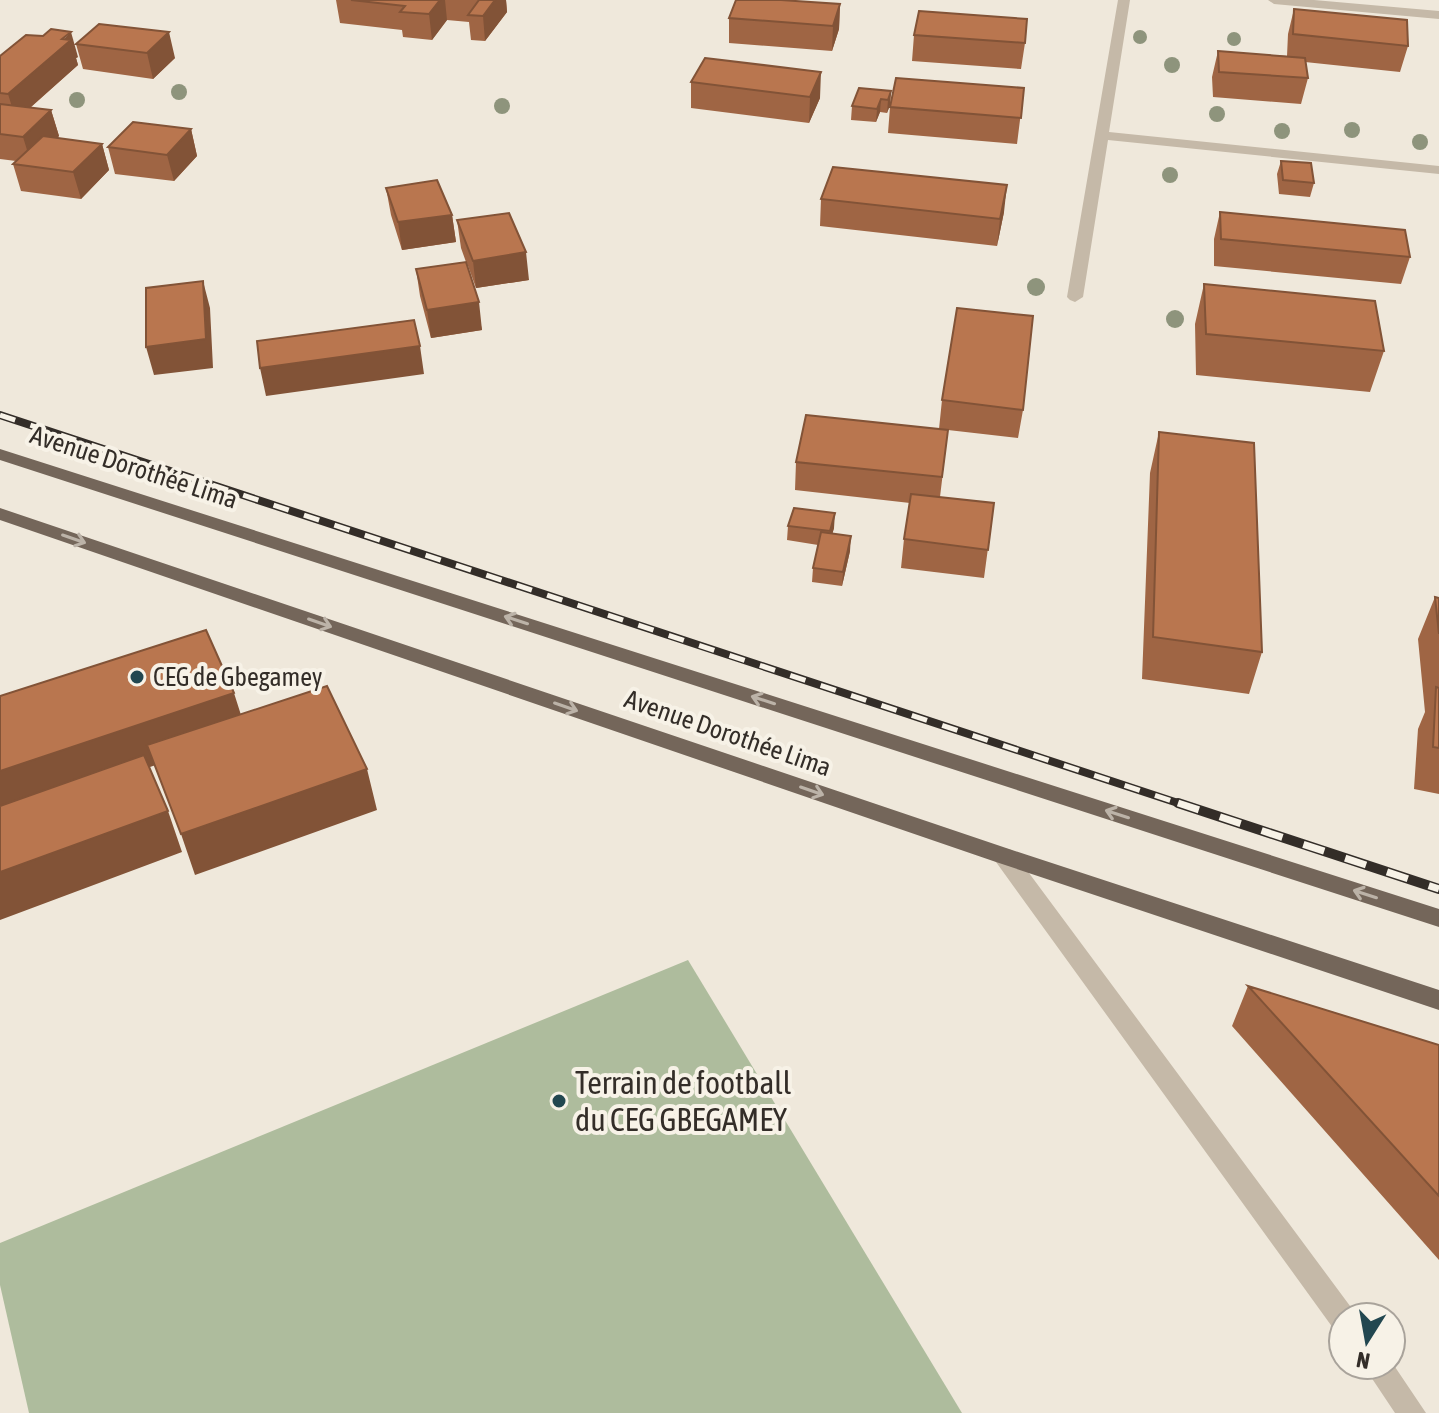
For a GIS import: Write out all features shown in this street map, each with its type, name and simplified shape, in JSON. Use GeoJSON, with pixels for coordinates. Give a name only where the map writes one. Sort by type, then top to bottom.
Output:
{"type":"FeatureCollection","features":[{"type":"Feature","properties":{"kind":"main road","name":"Avenue Dorothée Lima"},"geometry":{"type":"LineString","coordinates":[[0,454],[1439,918]]}},
{"type":"Feature","properties":{"kind":"main road","name":"Avenue Dorothée Lima"},"geometry":{"type":"LineString","coordinates":[[0,514],[1004,856],[1439,1000]]}},
{"type":"Feature","properties":{"kind":"street"},"geometry":{"type":"LineString","coordinates":[[1075,297],[1124,0]]}},
{"type":"Feature","properties":{"kind":"street"},"geometry":{"type":"LineString","coordinates":[[1274,0],[1439,15]]}},
{"type":"Feature","properties":{"kind":"street"},"geometry":{"type":"LineString","coordinates":[[1102,135],[1439,170]]}},
{"type":"Feature","properties":{"kind":"street"},"geometry":{"type":"LineString","coordinates":[[1004,856],[1330,1301]]}},
{"type":"Feature","properties":{"kind":"street"},"geometry":{"type":"LineString","coordinates":[[1389,1381],[1412,1413]]}},
{"type":"Feature","properties":{"kind":"green space","name":"Terrain de football du CEG GBEGAMEY"},"geometry":{"type":"Polygon","coordinates":[[[688,960],[962,1413],[29,1413],[0,1285],[0,1243],[688,960]]]}},
{"type":"Feature","properties":{"kind":"building"},"geometry":{"type":"Polygon","coordinates":[[[351,0],[440,0],[429,14],[400,12],[405,6],[351,0]]]}},
{"type":"Feature","properties":{"kind":"building"},"geometry":{"type":"Polygon","coordinates":[[[479,0],[495,0],[483,16],[468,15],[479,0]]]}},
{"type":"Feature","properties":{"kind":"building"},"geometry":{"type":"Polygon","coordinates":[[[736,0],[840,4],[833,26],[729,18],[736,0]]]}},
{"type":"Feature","properties":{"kind":"building"},"geometry":{"type":"Polygon","coordinates":[[[1294,9],[1407,20],[1408,46],[1293,34],[1294,9]]]}},
{"type":"Feature","properties":{"kind":"building"},"geometry":{"type":"Polygon","coordinates":[[[919,11],[1027,19],[1025,43],[914,35],[919,11]]]}},
{"type":"Feature","properties":{"kind":"building"},"geometry":{"type":"Polygon","coordinates":[[[99,24],[169,32],[147,53],[76,44],[99,24]]]}},
{"type":"Feature","properties":{"kind":"building"},"geometry":{"type":"Polygon","coordinates":[[[51,29],[71,32],[62,39],[71,40],[8,94],[0,93],[0,56],[26,35],[43,36],[51,29]]]}},
{"type":"Feature","properties":{"kind":"building"},"geometry":{"type":"Polygon","coordinates":[[[1218,51],[1305,58],[1308,78],[1219,72],[1218,51]]]}},
{"type":"Feature","properties":{"kind":"building"},"geometry":{"type":"Polygon","coordinates":[[[705,58],[821,72],[810,97],[691,82],[705,58]]]}},
{"type":"Feature","properties":{"kind":"building"},"geometry":{"type":"Polygon","coordinates":[[[896,78],[1024,88],[1021,118],[890,107],[896,78]]]}},
{"type":"Feature","properties":{"kind":"building"},"geometry":{"type":"Polygon","coordinates":[[[859,88],[891,91],[888,100],[881,99],[877,109],[852,106],[859,88]]]}},
{"type":"Feature","properties":{"kind":"building"},"geometry":{"type":"Polygon","coordinates":[[[0,104],[51,110],[23,137],[0,134],[0,104]]]}},
{"type":"Feature","properties":{"kind":"building"},"geometry":{"type":"Polygon","coordinates":[[[133,122],[191,129],[167,155],[108,147],[133,122]]]}},
{"type":"Feature","properties":{"kind":"building"},"geometry":{"type":"Polygon","coordinates":[[[43,136],[102,144],[73,172],[13,164],[43,136]]]}},
{"type":"Feature","properties":{"kind":"building"},"geometry":{"type":"Polygon","coordinates":[[[1281,161],[1311,163],[1314,183],[1283,180],[1281,161]]]}},
{"type":"Feature","properties":{"kind":"building"},"geometry":{"type":"Polygon","coordinates":[[[833,167],[1007,185],[1000,219],[821,199],[833,167]]]}},
{"type":"Feature","properties":{"kind":"building"},"geometry":{"type":"Polygon","coordinates":[[[437,180],[452,215],[398,222],[386,188],[437,180]]]}},
{"type":"Feature","properties":{"kind":"building"},"geometry":{"type":"Polygon","coordinates":[[[1220,212],[1405,230],[1410,257],[1221,239],[1220,212]]]}},
{"type":"Feature","properties":{"kind":"building"},"geometry":{"type":"Polygon","coordinates":[[[509,213],[526,252],[473,261],[457,220],[509,213]]]}},
{"type":"Feature","properties":{"kind":"building"},"geometry":{"type":"Polygon","coordinates":[[[466,262],[479,302],[427,310],[416,269],[466,262]]]}},
{"type":"Feature","properties":{"kind":"building"},"geometry":{"type":"Polygon","coordinates":[[[203,281],[206,339],[146,347],[146,288],[203,281]]]}},
{"type":"Feature","properties":{"kind":"building"},"geometry":{"type":"Polygon","coordinates":[[[1204,284],[1375,301],[1384,351],[1206,334],[1204,284]]]}},
{"type":"Feature","properties":{"kind":"building"},"geometry":{"type":"Polygon","coordinates":[[[957,308],[1033,316],[1023,410],[942,400],[957,308]]]}},
{"type":"Feature","properties":{"kind":"building"},"geometry":{"type":"Polygon","coordinates":[[[414,320],[420,346],[260,368],[257,341],[414,320]]]}},
{"type":"Feature","properties":{"kind":"building"},"geometry":{"type":"Polygon","coordinates":[[[806,415],[948,430],[942,477],[796,462],[806,415]]]}},
{"type":"Feature","properties":{"kind":"building"},"geometry":{"type":"Polygon","coordinates":[[[1159,432],[1254,443],[1262,652],[1153,637],[1159,432]]]}},
{"type":"Feature","properties":{"kind":"building"},"geometry":{"type":"Polygon","coordinates":[[[911,494],[994,503],[988,550],[904,539],[911,494]]]}},
{"type":"Feature","properties":{"kind":"building"},"geometry":{"type":"Polygon","coordinates":[[[794,508],[835,513],[830,531],[788,526],[794,508]]]}},
{"type":"Feature","properties":{"kind":"building"},"geometry":{"type":"Polygon","coordinates":[[[821,532],[851,536],[843,572],[813,568],[821,532]]]}},
{"type":"Feature","properties":{"kind":"building"},"geometry":{"type":"Polygon","coordinates":[[[1435,597],[1439,598],[1439,634],[1435,597]]]}},
{"type":"Feature","properties":{"kind":"building"},"geometry":{"type":"Polygon","coordinates":[[[206,630],[234,693],[0,771],[0,696],[206,630]]]}},
{"type":"Feature","properties":{"kind":"building"},"geometry":{"type":"Polygon","coordinates":[[[327,686],[367,769],[181,834],[147,745],[327,686]]]}},
{"type":"Feature","properties":{"kind":"building"},"geometry":{"type":"Polygon","coordinates":[[[1436,687],[1439,688],[1439,748],[1433,747],[1436,687]]]}},
{"type":"Feature","properties":{"kind":"building"},"geometry":{"type":"Polygon","coordinates":[[[144,755],[168,811],[0,872],[0,806],[144,755]]]}},
{"type":"Feature","properties":{"kind":"building"},"geometry":{"type":"Polygon","coordinates":[[[1248,986],[1439,1045],[1439,1196],[1248,986]]]}},
{"type":"Feature","properties":{"kind":"railway"},"geometry":{"type":"LineString","coordinates":[[0,415],[1184,805]]}},
{"type":"Feature","properties":{"kind":"railway"},"geometry":{"type":"LineString","coordinates":[[1178,803],[1439,889]]}},
{"type":"Feature","properties":{"kind":"place","name":"CEG de Gbegamey"},"geometry":{"type":"Point","coordinates":[137,677]}},
{"type":"Feature","properties":{"kind":"place","name":"Terrain de football du CEG GBEGAMEY"},"geometry":{"type":"Point","coordinates":[559,1101]}}]}
